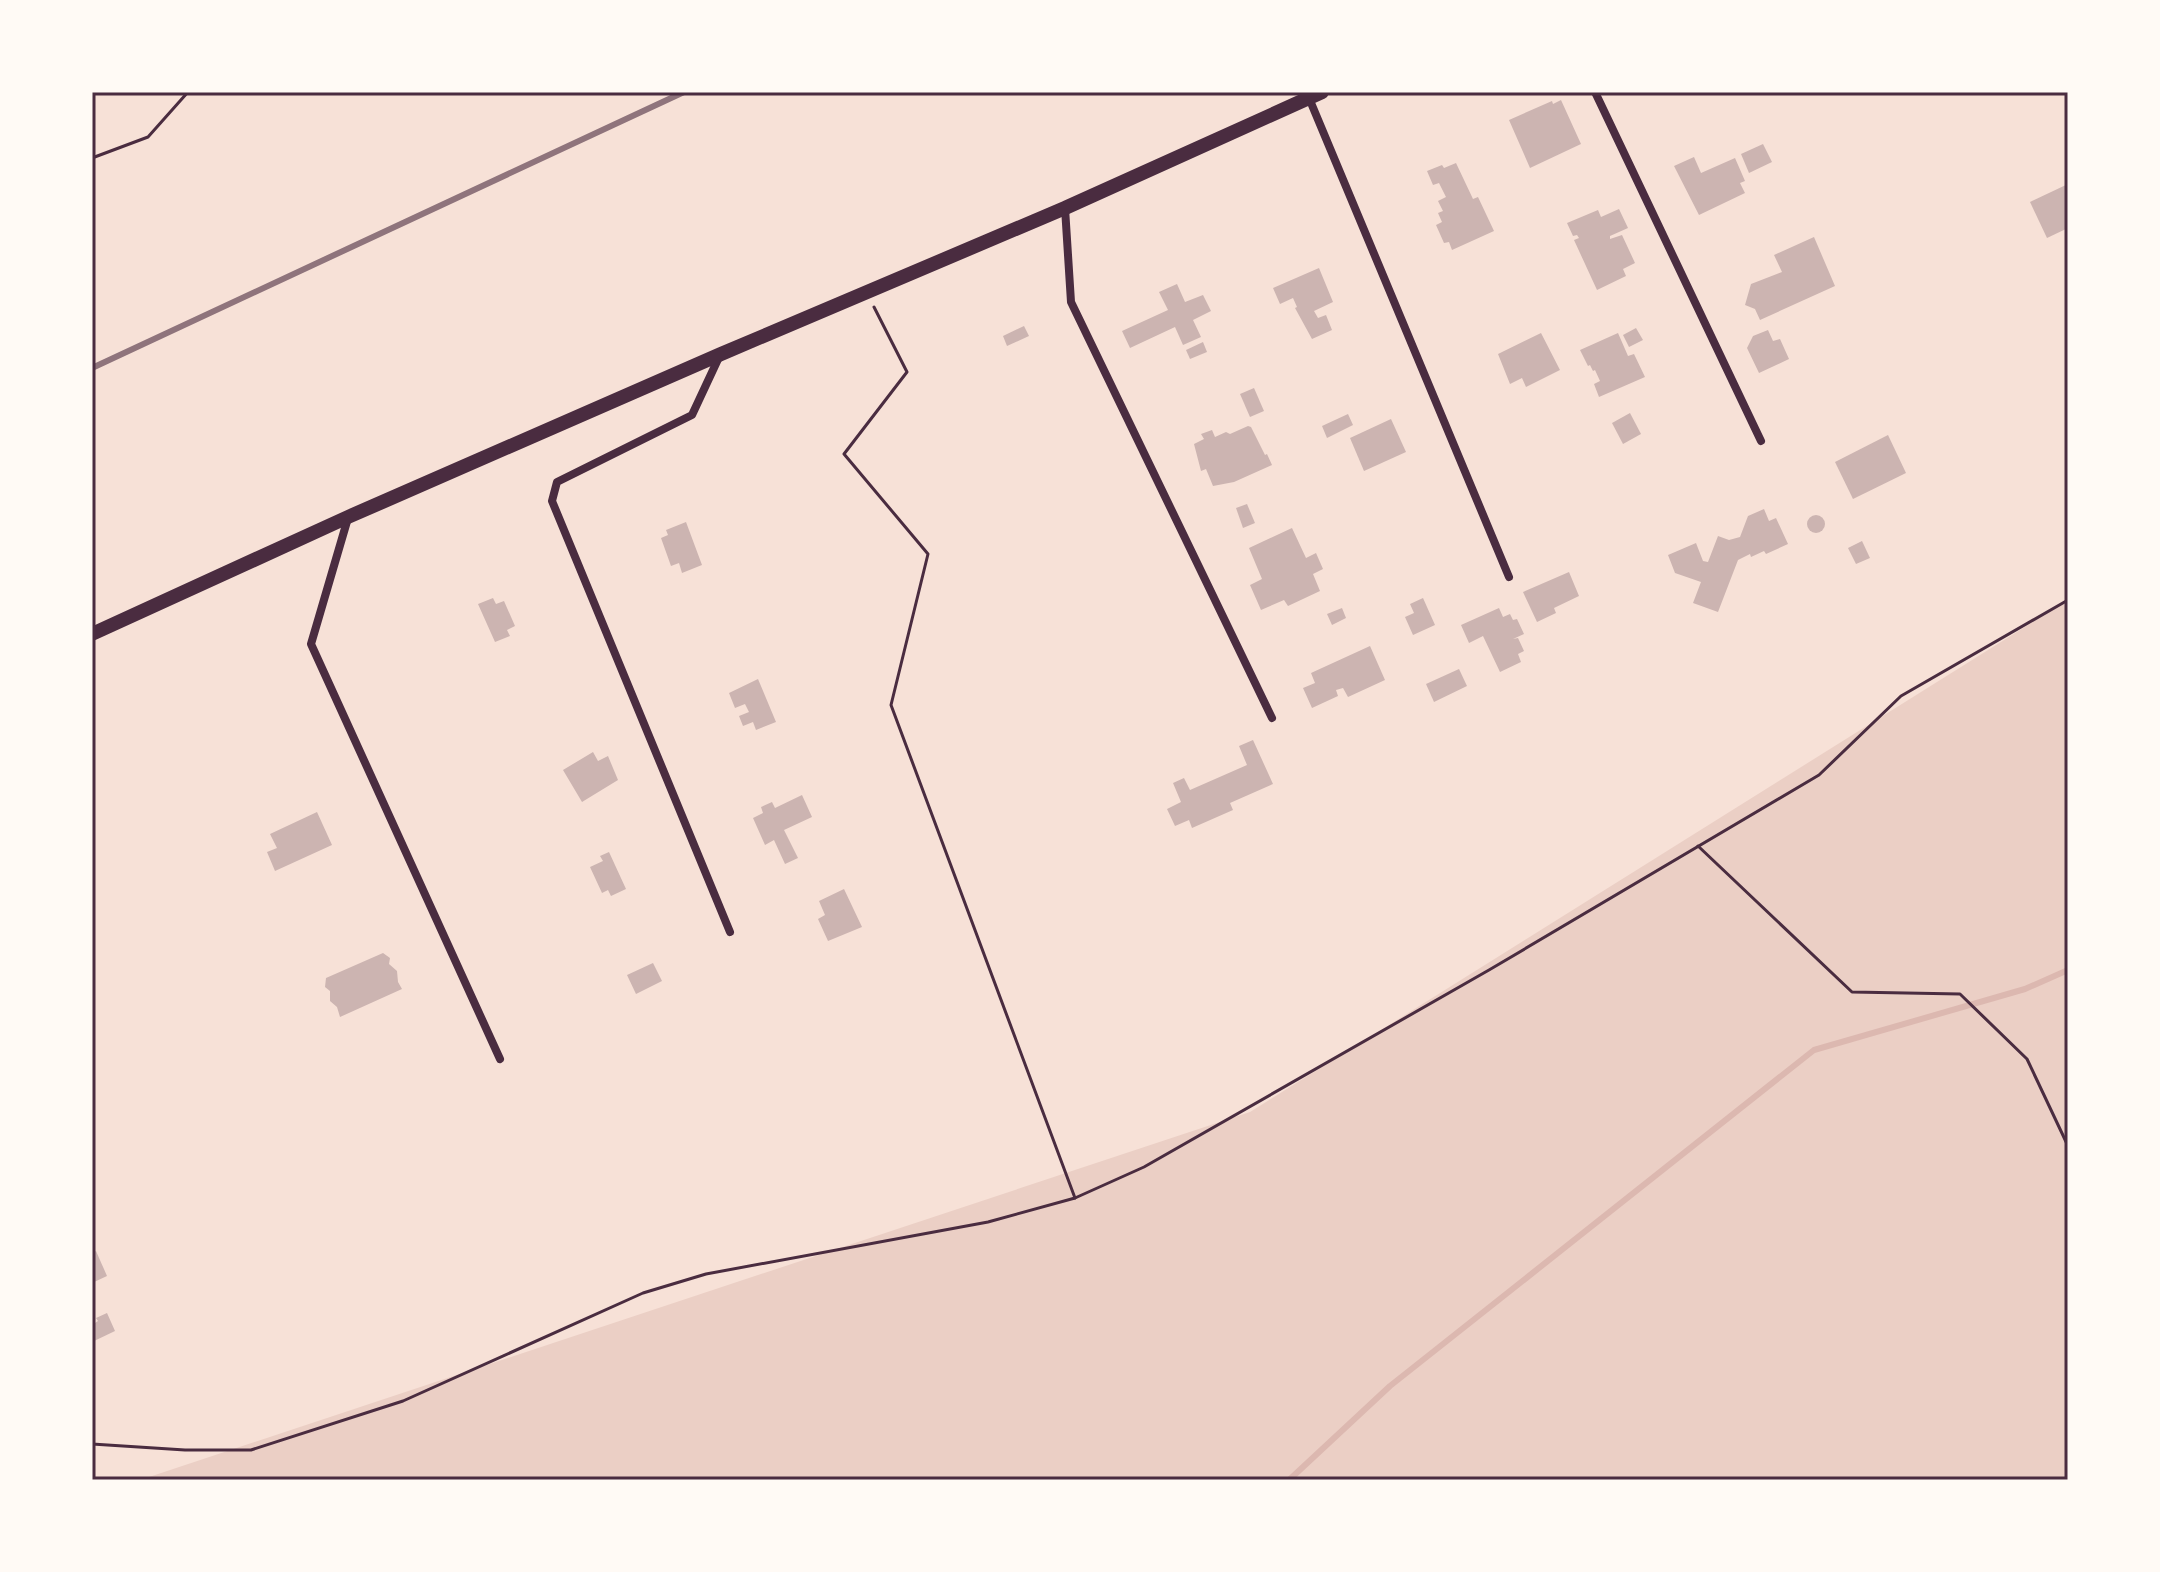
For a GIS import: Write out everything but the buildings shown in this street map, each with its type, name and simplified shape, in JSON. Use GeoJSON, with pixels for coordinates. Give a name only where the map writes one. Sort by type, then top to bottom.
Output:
{"type":"FeatureCollection","features":[{"type":"Feature","properties":{"kind":"street"},"geometry":{"type":"LineString","coordinates":[[1595,92],[1761,441]]}},
{"type":"Feature","properties":{"kind":"street"},"geometry":{"type":"LineString","coordinates":[[92,634],[348,517],[1065,208],[1316,95],[1509,577]]}},
{"type":"Feature","properties":{"kind":"street"},"geometry":{"type":"LineString","coordinates":[[1065,208],[1071,302],[1272,718]]}},
{"type":"Feature","properties":{"kind":"street"},"geometry":{"type":"LineString","coordinates":[[721,354],[692,415],[557,482],[552,501],[730,932]]}},
{"type":"Feature","properties":{"kind":"street"},"geometry":{"type":"LineString","coordinates":[[348,517],[311,644],[500,1059]]}},
{"type":"Feature","properties":{"kind":"path"},"geometry":{"type":"LineString","coordinates":[[92,158],[148,137],[188,92]]}},
{"type":"Feature","properties":{"kind":"path"},"geometry":{"type":"LineString","coordinates":[[867,292],[907,372],[844,454],[928,554],[891,705],[1075,1198]]}},
{"type":"Feature","properties":{"kind":"path"},"geometry":{"type":"LineString","coordinates":[[92,1444],[185,1450],[251,1450],[403,1401],[643,1293],[706,1274],[988,1222],[1075,1198],[1144,1167],[1489,970],[1819,775],[1901,696],[2068,600]]}},
{"type":"Feature","properties":{"kind":"path"},"geometry":{"type":"LineString","coordinates":[[1698,846],[1852,992],[1960,994],[2027,1059],[2068,1146]]}},
{"type":"Feature","properties":{"kind":"shaded area"},"geometry":{"type":"Polygon","coordinates":[[[2068,600],[2068,1480],[140,1480],[1250,1112],[2068,600]]]}},
{"type":"Feature","properties":{"kind":"waterway"},"geometry":{"type":"LineString","coordinates":[[1289,1480],[1390,1386],[1814,1050],[2025,989],[2068,970]]}},
{"type":"Feature","properties":{"kind":"railway"},"geometry":{"type":"LineString","coordinates":[[92,368],[684,92]]}}]}
